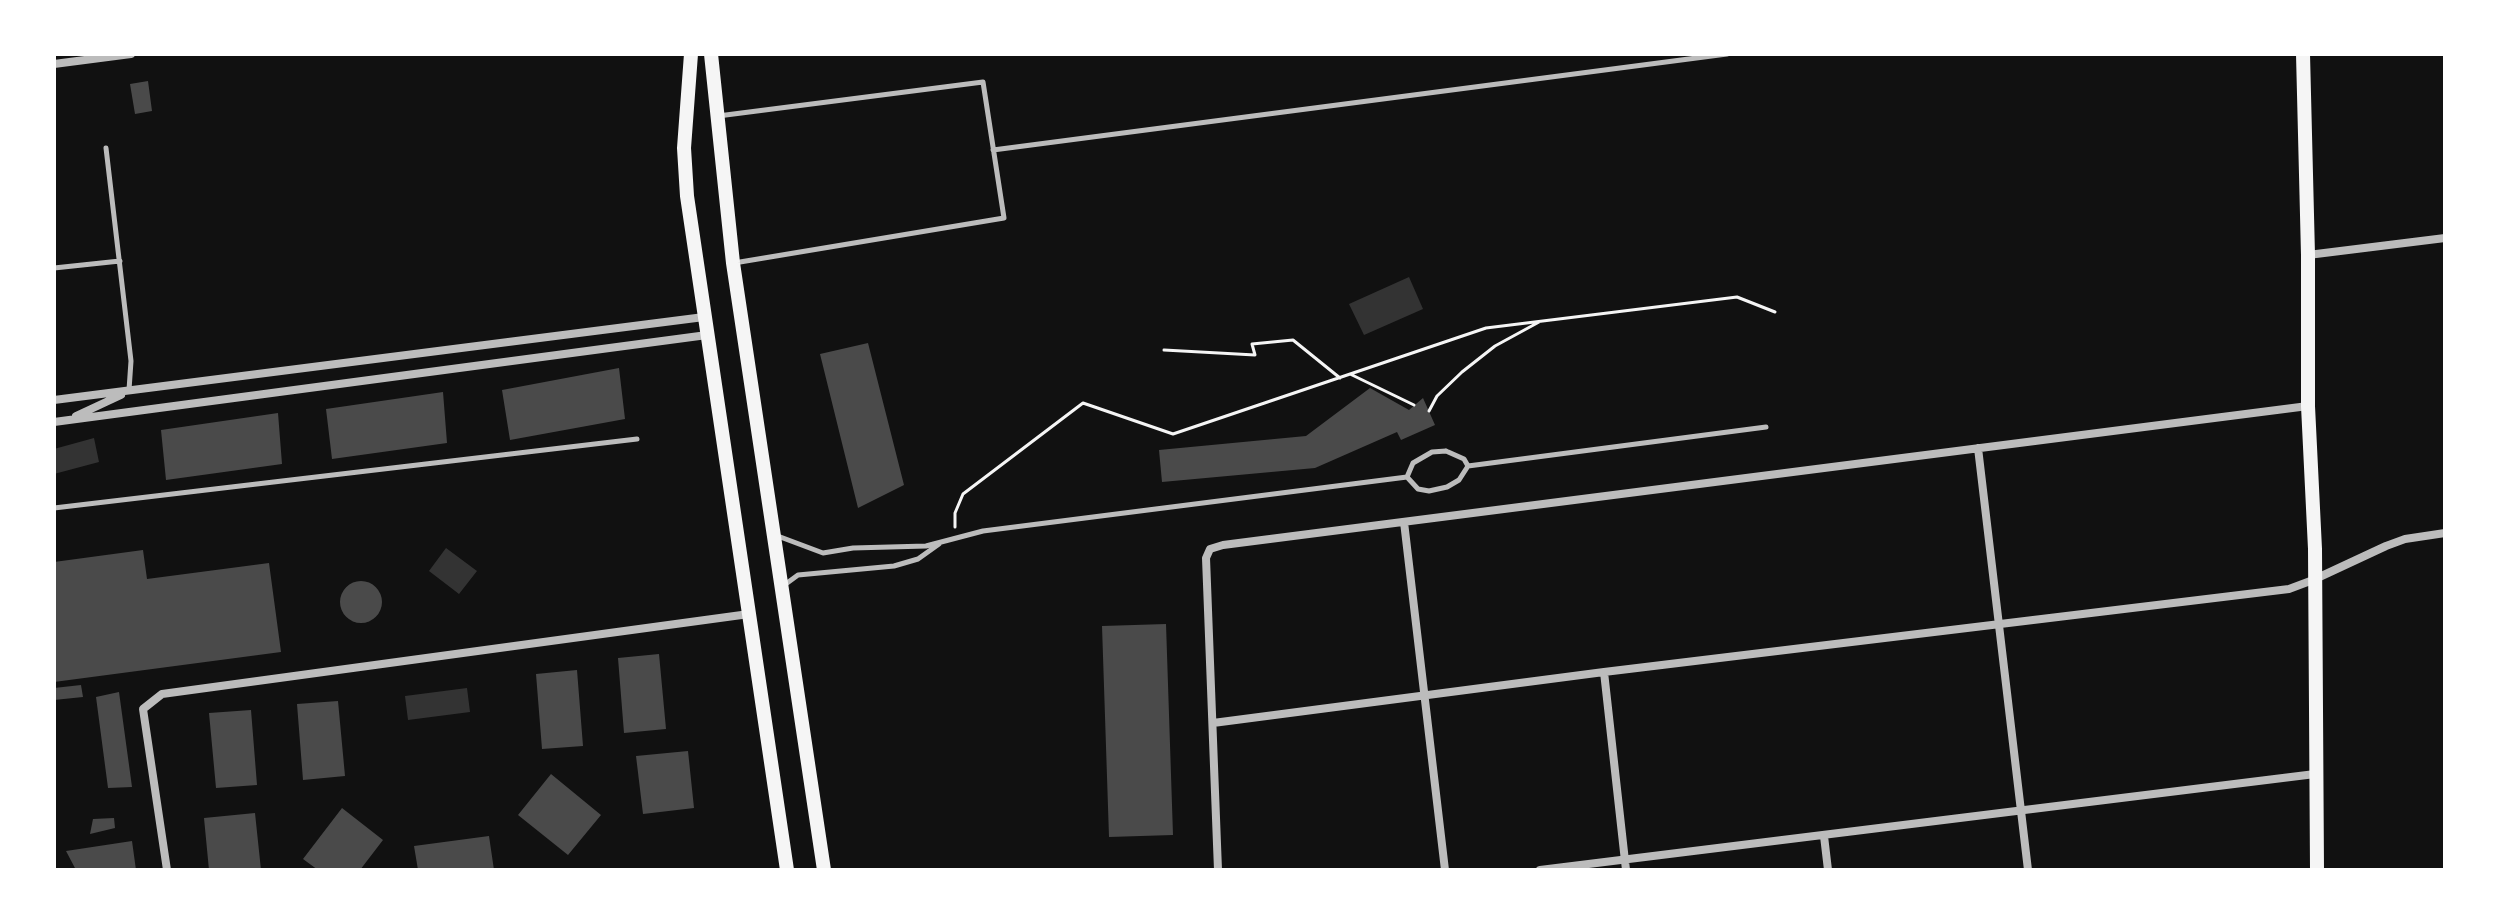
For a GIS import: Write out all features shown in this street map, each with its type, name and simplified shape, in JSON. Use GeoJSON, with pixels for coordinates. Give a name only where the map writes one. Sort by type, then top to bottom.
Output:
{"type":"FeatureCollection","features":[{"type":"Feature","properties":{"kind":"main road"},"geometry":{"type":"LineString","coordinates":[[691,54],[684,170],[787,870]]}},
{"type":"Feature","properties":{"kind":"main road"},"geometry":{"type":"LineString","coordinates":[[711,54],[733,263],[824,870]]}},
{"type":"Feature","properties":{"kind":"main road"},"geometry":{"type":"LineString","coordinates":[[2303,54],[2308,406],[2315,549],[2317,870]]}},
{"type":"Feature","properties":{"kind":"street"},"geometry":{"type":"LineString","coordinates":[[54,64],[131,54]]}},
{"type":"Feature","properties":{"kind":"street"},"geometry":{"type":"LineString","coordinates":[[2308,255],[2445,238]]}},
{"type":"Feature","properties":{"kind":"street"},"geometry":{"type":"LineString","coordinates":[[54,400],[704,317]]}},
{"type":"Feature","properties":{"kind":"street"},"geometry":{"type":"LineString","coordinates":[[54,422],[707,335]]}},
{"type":"Feature","properties":{"kind":"street"},"geometry":{"type":"LineString","coordinates":[[67,420],[129,391]]}},
{"type":"Feature","properties":{"kind":"street"},"geometry":{"type":"LineString","coordinates":[[1218,870],[1206,558],[1210,549],[2308,406]]}},
{"type":"Feature","properties":{"kind":"street"},"geometry":{"type":"LineString","coordinates":[[1978,448],[2028,870]]}},
{"type":"Feature","properties":{"kind":"street"},"geometry":{"type":"LineString","coordinates":[[1404,522],[1445,870]]}},
{"type":"Feature","properties":{"kind":"street"},"geometry":{"type":"LineString","coordinates":[[1213,723],[2289,589],[2405,539],[2445,533]]}},
{"type":"Feature","properties":{"kind":"street"},"geometry":{"type":"LineString","coordinates":[[167,870],[143,709],[162,694],[749,614]]}},
{"type":"Feature","properties":{"kind":"street"},"geometry":{"type":"LineString","coordinates":[[1604,672],[1626,870]]}},
{"type":"Feature","properties":{"kind":"street"},"geometry":{"type":"LineString","coordinates":[[1540,870],[2315,774]]}},
{"type":"Feature","properties":{"kind":"street"},"geometry":{"type":"LineString","coordinates":[[1824,836],[1828,870]]}},
{"type":"Feature","properties":{"kind":"lane"},"geometry":{"type":"LineString","coordinates":[[993,150],[1727,54]]}},
{"type":"Feature","properties":{"kind":"lane"},"geometry":{"type":"LineString","coordinates":[[717,116],[983,82],[1004,218],[733,263]]}},
{"type":"Feature","properties":{"kind":"lane"},"geometry":{"type":"LineString","coordinates":[[106,148],[131,361],[129,391]]}},
{"type":"Feature","properties":{"kind":"lane"},"geometry":{"type":"LineString","coordinates":[[54,268],[120,261]]}},
{"type":"Feature","properties":{"kind":"lane"},"geometry":{"type":"LineString","coordinates":[[1407,477],[1418,489],[1429,491],[1447,487],[1459,480],[1468,466],[1766,427]]}},
{"type":"Feature","properties":{"kind":"lane"},"geometry":{"type":"LineString","coordinates":[[54,508],[637,439]]}},
{"type":"Feature","properties":{"kind":"lane"},"geometry":{"type":"LineString","coordinates":[[1407,477],[1413,463],[1432,452],[1454,453],[1464,459],[1468,466]]}},
{"type":"Feature","properties":{"kind":"lane"},"geometry":{"type":"LineString","coordinates":[[774,534],[823,553],[853,548],[939,544],[983,531],[1407,477]]}},
{"type":"Feature","properties":{"kind":"lane"},"geometry":{"type":"LineString","coordinates":[[782,586],[798,575],[894,566],[918,559],[939,544]]}},
{"type":"Feature","properties":{"kind":"path"},"geometry":{"type":"LineString","coordinates":[[954,539],[955,513],[963,494],[1083,403],[1173,434],[1486,328],[1737,297],[1775,312]]}},
{"type":"Feature","properties":{"kind":"path"},"geometry":{"type":"LineString","coordinates":[[1429,411],[1437,396],[1462,372],[1495,346],[1541,321]]}},
{"type":"Feature","properties":{"kind":"path"},"geometry":{"type":"LineString","coordinates":[[1164,350],[1255,355],[1252,344],[1293,340],[1340,378]]}},
{"type":"Feature","properties":{"kind":"path"},"geometry":{"type":"LineString","coordinates":[[1350,374],[1414,405]]}},
{"type":"Feature","properties":{"kind":"shaded area"},"geometry":{"type":"Polygon","coordinates":[[[1409,277],[1423,309],[1364,335],[1349,304],[1409,277]]]}},
{"type":"Feature","properties":{"kind":"shaded area"},"geometry":{"type":"Polygon","coordinates":[[[94,438],[99,462],[54,474],[54,449],[94,438]]]}},
{"type":"Feature","properties":{"kind":"shaded area"},"geometry":{"type":"Polygon","coordinates":[[[446,548],[477,571],[459,594],[429,571],[446,548]]]}},
{"type":"Feature","properties":{"kind":"shaded area"},"geometry":{"type":"Polygon","coordinates":[[[467,688],[470,712],[408,720],[405,696],[467,688]]]}},
{"type":"Feature","properties":{"kind":"building"},"geometry":{"type":"Polygon","coordinates":[[[148,81],[152,111],[135,114],[130,84],[148,81]]]}},
{"type":"Feature","properties":{"kind":"building"},"geometry":{"type":"Polygon","coordinates":[[[868,343],[904,485],[858,508],[820,354],[868,343]]]}},
{"type":"Feature","properties":{"kind":"building"},"geometry":{"type":"Polygon","coordinates":[[[619,368],[625,419],[510,440],[502,390],[619,368]]]}},
{"type":"Feature","properties":{"kind":"building"},"geometry":{"type":"Polygon","coordinates":[[[1370,388],[1409,410],[1423,398],[1435,425],[1401,440],[1397,432],[1315,468],[1162,482],[1159,450],[1306,436],[1370,388]]]}},
{"type":"Feature","properties":{"kind":"building"},"geometry":{"type":"Polygon","coordinates":[[[443,392],[447,443],[332,459],[326,409],[443,392]]]}},
{"type":"Feature","properties":{"kind":"building"},"geometry":{"type":"Polygon","coordinates":[[[278,413],[282,464],[166,480],[161,430],[278,413]]]}},
{"type":"Feature","properties":{"kind":"building"},"geometry":{"type":"Polygon","coordinates":[[[143,550],[147,579],[269,563],[281,652],[54,682],[54,562],[143,550]]]}},
{"type":"Feature","properties":{"kind":"building"},"geometry":{"type":"Polygon","coordinates":[[[361,581],[376,587],[382,602],[376,617],[361,623],[346,617],[340,602],[346,587],[361,581]]]}},
{"type":"Feature","properties":{"kind":"building"},"geometry":{"type":"Polygon","coordinates":[[[1166,624],[1173,835],[1109,837],[1102,626],[1166,624]]]}},
{"type":"Feature","properties":{"kind":"building"},"geometry":{"type":"Polygon","coordinates":[[[659,654],[666,729],[624,733],[618,658],[659,654]]]}},
{"type":"Feature","properties":{"kind":"building"},"geometry":{"type":"Polygon","coordinates":[[[577,670],[583,746],[542,749],[536,674],[577,670]]]}},
{"type":"Feature","properties":{"kind":"building"},"geometry":{"type":"Polygon","coordinates":[[[81,685],[83,697],[54,700],[54,688],[81,685]]]}},
{"type":"Feature","properties":{"kind":"building"},"geometry":{"type":"Polygon","coordinates":[[[119,692],[132,787],[108,788],[96,697],[119,692]]]}},
{"type":"Feature","properties":{"kind":"building"},"geometry":{"type":"Polygon","coordinates":[[[338,701],[345,776],[303,780],[297,704],[338,701]]]}},
{"type":"Feature","properties":{"kind":"building"},"geometry":{"type":"Polygon","coordinates":[[[251,710],[257,785],[216,788],[209,713],[251,710]]]}},
{"type":"Feature","properties":{"kind":"building"},"geometry":{"type":"Polygon","coordinates":[[[688,751],[694,808],[643,814],[636,756],[688,751]]]}},
{"type":"Feature","properties":{"kind":"building"},"geometry":{"type":"Polygon","coordinates":[[[551,774],[601,815],[568,855],[518,815],[551,774]]]}},
{"type":"Feature","properties":{"kind":"building"},"geometry":{"type":"Polygon","coordinates":[[[342,808],[383,840],[360,870],[318,870],[303,859],[342,808]]]}},
{"type":"Feature","properties":{"kind":"building"},"geometry":{"type":"Polygon","coordinates":[[[255,813],[261,870],[209,870],[204,818],[255,813]]]}},
{"type":"Feature","properties":{"kind":"building"},"geometry":{"type":"Polygon","coordinates":[[[114,818],[115,828],[90,834],[93,819],[114,818]]]}},
{"type":"Feature","properties":{"kind":"building"},"geometry":{"type":"Polygon","coordinates":[[[489,836],[494,870],[418,870],[414,846],[489,836]]]}},
{"type":"Feature","properties":{"kind":"building"},"geometry":{"type":"Polygon","coordinates":[[[132,841],[136,870],[76,870],[66,851],[132,841]]]}}]}
